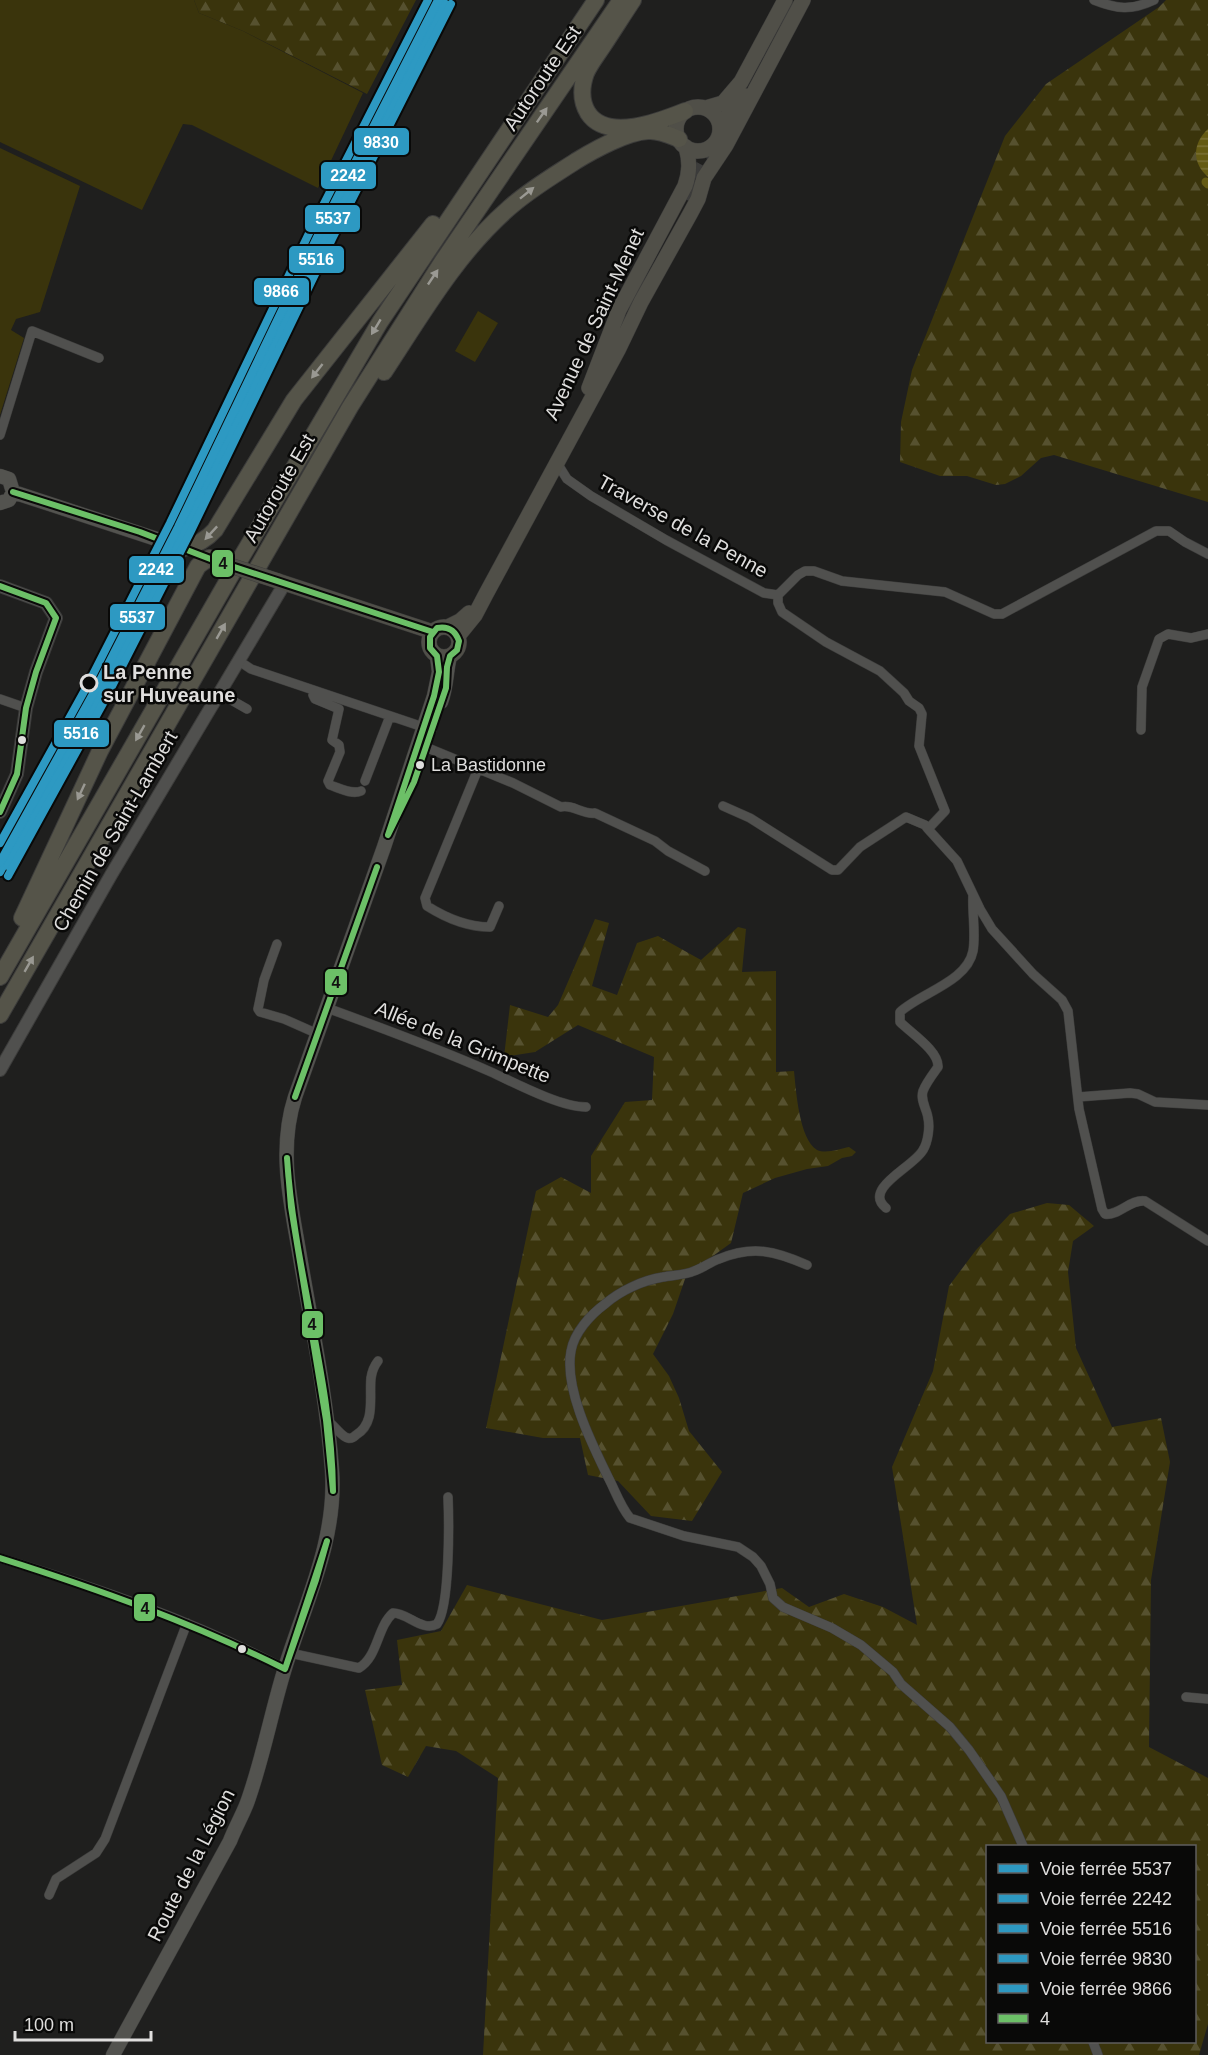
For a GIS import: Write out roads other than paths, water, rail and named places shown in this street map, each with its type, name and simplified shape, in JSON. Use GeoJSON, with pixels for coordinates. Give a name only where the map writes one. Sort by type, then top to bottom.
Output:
{"type":"FeatureCollection","features":[{"type":"Feature","properties":{"kind":"highway","name":"Autoroute Est"},"geometry":{"type":"LineString","coordinates":[[0,977],[380,321],[596,0]]}},
{"type":"Feature","properties":{"kind":"highway","name":"Autoroute Est"},"geometry":{"type":"LineString","coordinates":[[0,1015],[350,407],[398,329],[621,0]]}},
{"type":"Feature","properties":{"kind":"highway"},"geometry":{"type":"LineString","coordinates":[[633,0],[587,71],[581,96],[585,108],[598,123],[617,128],[661,120],[685,111]]}},
{"type":"Feature","properties":{"kind":"highway"},"geometry":{"type":"LineString","coordinates":[[185,591],[186,549],[207,539],[215,530],[294,400],[510,127]]}},
{"type":"Feature","properties":{"kind":"highway"},"geometry":{"type":"LineString","coordinates":[[274,538],[423,313],[471,249],[507,209],[534,187],[587,154],[635,133],[649,130],[682,143]]}},
{"type":"Feature","properties":{"kind":"highway"},"geometry":{"type":"LineString","coordinates":[[0,960],[34,894],[100,751],[198,566],[211,559]]}},
{"type":"Feature","properties":{"kind":"main road"},"geometry":{"type":"LineString","coordinates":[[785,0],[741,82],[723,103],[706,108],[695,107],[685,111],[677,123],[682,143],[699,151],[706,149],[716,141],[729,114],[756,77],[792,0]]}},
{"type":"Feature","properties":{"kind":"main road","name":"Avenue de Saint-Menet"},"geometry":{"type":"LineString","coordinates":[[677,226],[698,199],[704,178],[726,145],[756,77],[803,0]]}},
{"type":"Feature","properties":{"kind":"main road"},"geometry":{"type":"LineString","coordinates":[[706,108],[718,120],[720,129]]}},
{"type":"Feature","properties":{"kind":"main road","name":"Avenue de Saint-Menet"},"geometry":{"type":"LineString","coordinates":[[557,457],[589,388],[619,310],[685,186],[690,162],[682,143]]}},
{"type":"Feature","properties":{"kind":"main road","name":"Avenue de Saint-Menet"},"geometry":{"type":"LineString","coordinates":[[557,457],[694,197],[698,169],[706,149]]}},
{"type":"Feature","properties":{"kind":"main road"},"geometry":{"type":"LineString","coordinates":[[589,388],[612,345],[631,300],[677,226]]}},
{"type":"Feature","properties":{"kind":"main road"},"geometry":{"type":"LineString","coordinates":[[453,632],[475,615],[549,480],[557,457]]}},
{"type":"Feature","properties":{"kind":"main road"},"geometry":{"type":"LineString","coordinates":[[453,632],[470,611],[557,457]]}},
{"type":"Feature","properties":{"kind":"main road"},"geometry":{"type":"LineString","coordinates":[[0,476],[9,479],[13,492],[9,500],[0,503]]}},
{"type":"Feature","properties":{"kind":"main road"},"geometry":{"type":"LineString","coordinates":[[13,492],[140,532],[211,559],[433,632]]}},
{"type":"Feature","properties":{"kind":"main road"},"geometry":{"type":"LineString","coordinates":[[437,628],[453,632],[459,646],[444,656],[433,652],[429,642],[437,628]]}},
{"type":"Feature","properties":{"kind":"main road","name":"Route de la Légion"},"geometry":{"type":"LineString","coordinates":[[113,2055],[230,1840],[246,1805],[285,1669],[328,1537],[333,1492],[326,1420],[287,1176],[288,1125],[300,1083],[387,837],[446,688],[447,667],[444,656]]}},
{"type":"Feature","properties":{"kind":"street"},"geometry":{"type":"LineString","coordinates":[[1094,0],[1114,8],[1139,7],[1154,0]]}},
{"type":"Feature","properties":{"kind":"street"},"geometry":{"type":"LineString","coordinates":[[0,435],[32,331],[99,358]]}},
{"type":"Feature","properties":{"kind":"street","name":"Traverse de la Penne"},"geometry":{"type":"LineString","coordinates":[[557,457],[567,479],[596,500],[765,593],[778,595],[798,574],[814,571],[842,581],[945,592],[994,614],[1002,614],[1156,531],[1169,531],[1208,554]]}},
{"type":"Feature","properties":{"kind":"street","name":"Traverse de la Penne"},"geometry":{"type":"LineString","coordinates":[[549,480],[567,479]]}},
{"type":"Feature","properties":{"kind":"street","name":"Chemin de Saint-Lambert"},"geometry":{"type":"LineString","coordinates":[[0,1070],[111,875],[239,661],[282,582]]}},
{"type":"Feature","properties":{"kind":"street"},"geometry":{"type":"LineString","coordinates":[[0,586],[46,603],[56,618],[36,672],[26,708],[16,774],[0,812]]}},
{"type":"Feature","properties":{"kind":"street"},"geometry":{"type":"LineString","coordinates":[[778,595],[778,603],[782,612],[826,642],[880,671],[919,708],[922,714],[919,746],[945,811],[928,829]]}},
{"type":"Feature","properties":{"kind":"street"},"geometry":{"type":"LineString","coordinates":[[1141,730],[1142,687],[1159,639],[1168,634],[1191,638],[1208,634]]}},
{"type":"Feature","properties":{"kind":"street"},"geometry":{"type":"LineString","coordinates":[[239,661],[251,669],[314,692],[428,729]]}},
{"type":"Feature","properties":{"kind":"street"},"geometry":{"type":"LineString","coordinates":[[314,692],[315,699],[339,709],[332,740],[339,745],[340,752],[328,781],[330,785],[345,790],[357,792],[361,790]]}},
{"type":"Feature","properties":{"kind":"street"},"geometry":{"type":"LineString","coordinates":[[219,693],[247,709]]}},
{"type":"Feature","properties":{"kind":"street"},"geometry":{"type":"LineString","coordinates":[[0,699],[26,708]]}},
{"type":"Feature","properties":{"kind":"street"},"geometry":{"type":"LineString","coordinates":[[365,781],[390,716]]}},
{"type":"Feature","properties":{"kind":"street"},"geometry":{"type":"LineString","coordinates":[[422,746],[561,807],[566,806],[587,814],[595,813],[655,841],[658,845],[705,871]]}},
{"type":"Feature","properties":{"kind":"street"},"geometry":{"type":"LineString","coordinates":[[478,769],[425,898],[427,906],[440,914],[475,927],[490,927],[499,906]]}},
{"type":"Feature","properties":{"kind":"street"},"geometry":{"type":"LineString","coordinates":[[723,806],[750,818],[832,870],[838,870],[861,847],[906,817],[925,825],[957,861],[992,929],[1033,974],[1062,1000],[1068,1011],[1083,1132],[1101,1209],[1105,1214],[1110,1215],[1137,1200],[1144,1201],[1208,1241]]}},
{"type":"Feature","properties":{"kind":"street"},"geometry":{"type":"LineString","coordinates":[[886,1208],[879,1194],[883,1186],[918,1157],[924,1149],[929,1119],[923,1104],[924,1090],[938,1067],[935,1054],[900,1022],[900,1012],[956,976],[969,962],[973,949],[973,893]]}},
{"type":"Feature","properties":{"kind":"street"},"geometry":{"type":"LineString","coordinates":[[277,944],[264,980],[258,1009],[318,1034]]}},
{"type":"Feature","properties":{"kind":"street","name":"Allée de la Grimpette"},"geometry":{"type":"LineString","coordinates":[[327,1008],[433,1048],[574,1107],[585,1107]]}},
{"type":"Feature","properties":{"kind":"street"},"geometry":{"type":"LineString","coordinates":[[1078,1097],[1130,1093],[1155,1102],[1208,1105]]}},
{"type":"Feature","properties":{"kind":"street"},"geometry":{"type":"LineString","coordinates":[[807,1265],[766,1250],[745,1252],[720,1258],[693,1272],[659,1277],[626,1291],[606,1303],[579,1332],[571,1348],[572,1381],[588,1436],[630,1518],[684,1536],[738,1547],[753,1557],[761,1566],[770,1584],[773,1598],[783,1607],[832,1628],[861,1645],[893,1672],[901,1684],[950,1727],[969,1749],[1001,1796],[1023,1845]]}},
{"type":"Feature","properties":{"kind":"street"},"geometry":{"type":"LineString","coordinates":[[326,1420],[346,1438],[351,1438],[364,1429],[369,1422],[371,1376],[378,1361]]}},
{"type":"Feature","properties":{"kind":"street"},"geometry":{"type":"LineString","coordinates":[[290,1653],[358,1668],[366,1661],[386,1621],[393,1613],[430,1627],[437,1624],[444,1602],[449,1531],[448,1497]]}},
{"type":"Feature","properties":{"kind":"street"},"geometry":{"type":"LineString","coordinates":[[0,1558],[75,1581],[187,1623],[238,1644],[285,1669]]}},
{"type":"Feature","properties":{"kind":"street"},"geometry":{"type":"LineString","coordinates":[[49,1895],[56,1879],[96,1853],[105,1839],[187,1623]]}},
{"type":"Feature","properties":{"kind":"street"},"geometry":{"type":"LineString","coordinates":[[1186,1697],[1208,1699]]}},
{"type":"Feature","properties":{"kind":"tunnel"},"geometry":{"type":"LineString","coordinates":[[685,199],[728,120]]}},
{"type":"Feature","properties":{"kind":"rail line","name":"9866"},"geometry":{"type":"LineString","coordinates":[[0,843],[86,688],[170,523],[312,227],[428,0]]}},
{"type":"Feature","properties":{"kind":"rail line","name":"2242"},"geometry":{"type":"LineString","coordinates":[[0,862],[94,692],[178,527],[320,231],[438,0]]}},
{"type":"Feature","properties":{"kind":"rail line","name":"5537"},"geometry":{"type":"LineString","coordinates":[[0,872],[98,694],[182,529],[325,233],[443,0]]}},
{"type":"Feature","properties":{"kind":"rail line","name":"5516"},"geometry":{"type":"LineString","coordinates":[[8,866],[102,696],[186,531],[328,235],[446,4]]}},
{"type":"Feature","properties":{"kind":"rail line","name":"9830"},"geometry":{"type":"LineString","coordinates":[[8,876],[106,698],[190,533],[333,237],[451,4]]}},
{"type":"Feature","properties":{"kind":"place","name":"La Penne sur Huveaune"},"geometry":{"type":"Point","coordinates":[89,683]}},
{"type":"Feature","properties":{"kind":"place","name":"La Bastidonne"},"geometry":{"type":"Point","coordinates":[420,765]}}]}
